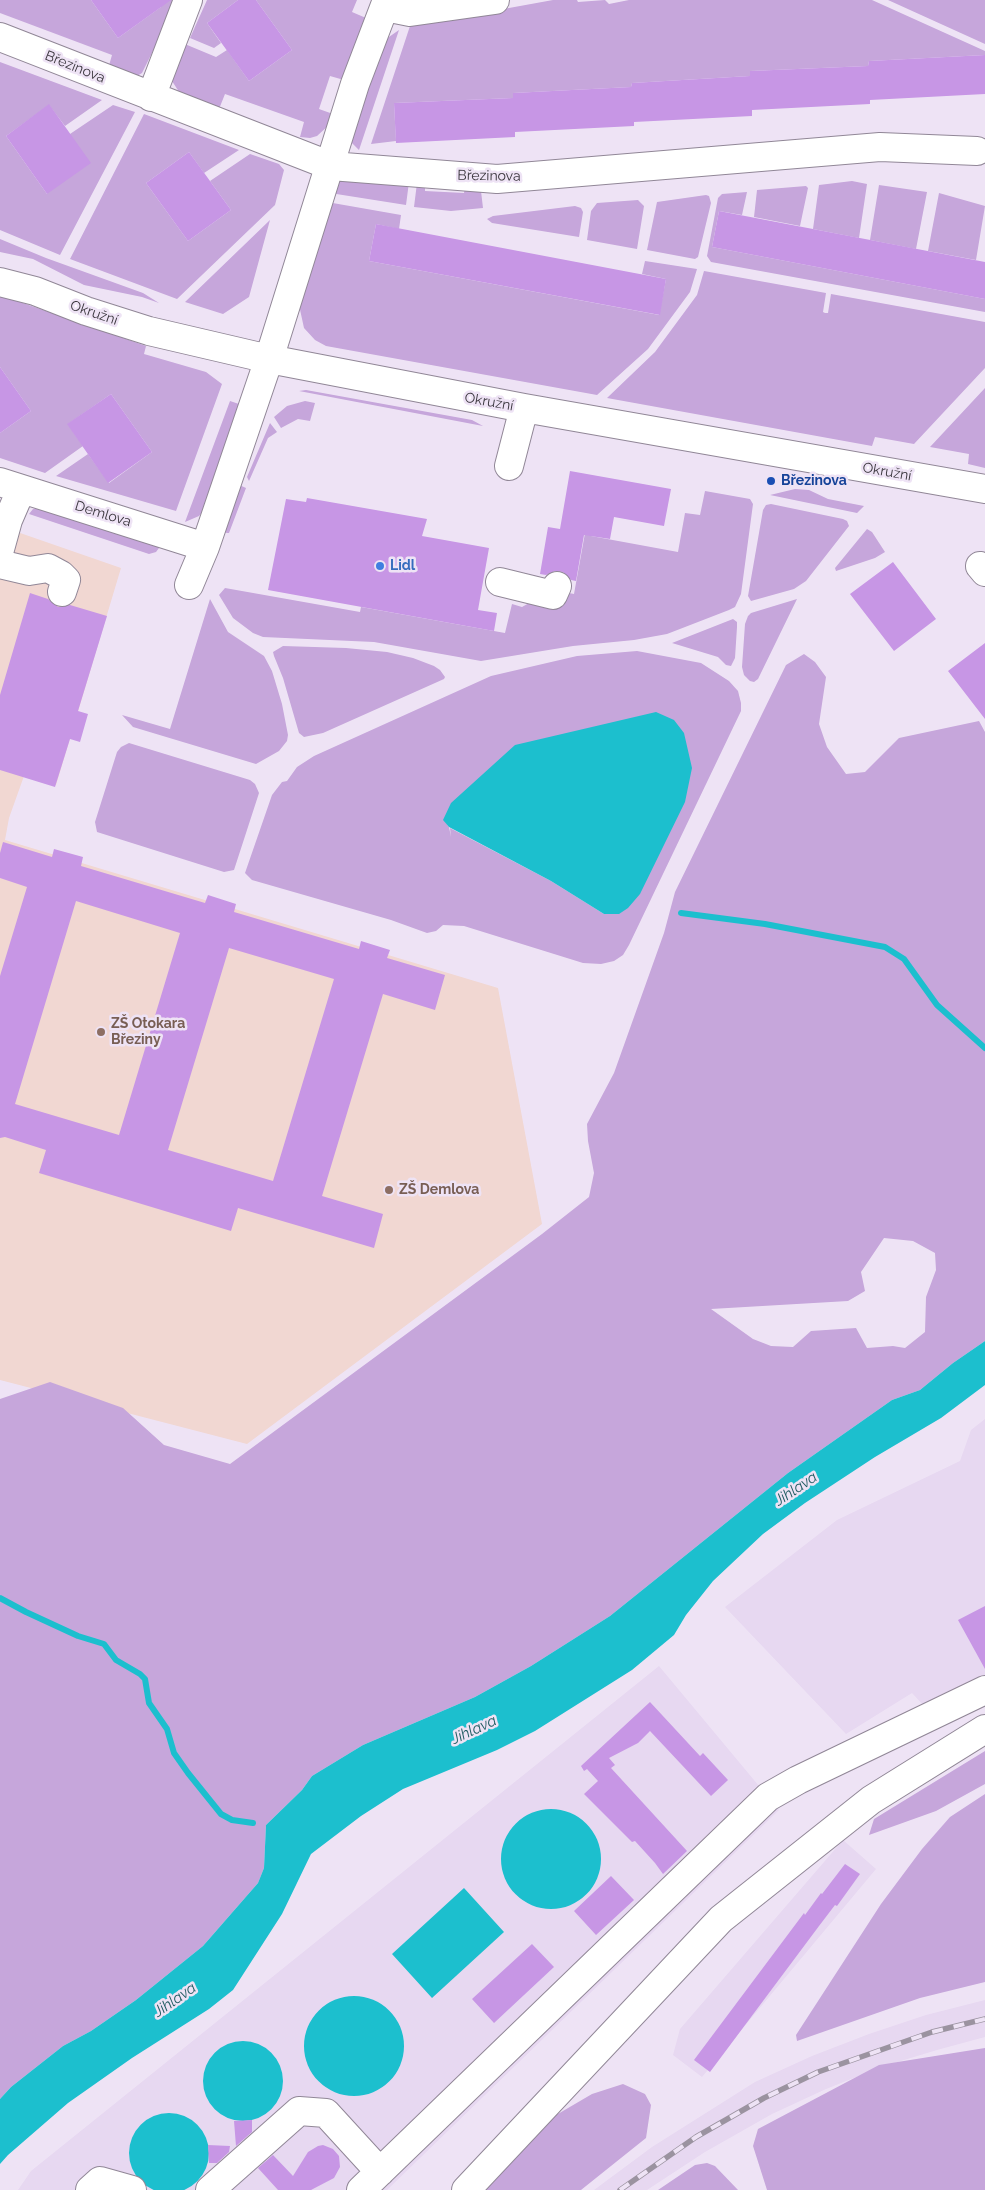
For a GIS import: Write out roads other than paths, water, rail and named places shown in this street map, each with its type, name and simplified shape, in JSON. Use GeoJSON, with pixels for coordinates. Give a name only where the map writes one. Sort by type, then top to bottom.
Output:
{"type":"FeatureCollection","features":[{"type":"Feature","properties":{"kind":"street"},"geometry":{"type":"LineString","coordinates":[[150,97],[188,0]]}},
{"type":"Feature","properties":{"kind":"street"},"geometry":{"type":"LineString","coordinates":[[189,585],[205,547],[270,359],[355,84],[386,4],[410,12],[495,0]]}},
{"type":"Feature","properties":{"kind":"street","name":"Březinova"},"geometry":{"type":"LineString","coordinates":[[0,37],[331,166],[497,179],[880,148],[977,151]]}},
{"type":"Feature","properties":{"kind":"street","name":"Okružní"},"geometry":{"type":"LineString","coordinates":[[0,282],[35,291],[86,311],[149,331],[270,359],[524,408],[973,487]]}},
{"type":"Feature","properties":{"kind":"street"},"geometry":{"type":"LineString","coordinates":[[509,466],[524,408]]}},
{"type":"Feature","properties":{"kind":"street"},"geometry":{"type":"LineString","coordinates":[[0,550],[8,520],[11,486]]}},
{"type":"Feature","properties":{"kind":"street","name":"Demlova"},"geometry":{"type":"LineString","coordinates":[[11,486],[205,547]]}},
{"type":"Feature","properties":{"kind":"street"},"geometry":{"type":"LineString","coordinates":[[0,564],[29,570],[48,568],[61,574],[66,580],[62,592]]}},
{"type":"Feature","properties":{"kind":"street"},"geometry":{"type":"LineString","coordinates":[[500,582],[553,595],[557,586]]}},
{"type":"Feature","properties":{"kind":"street"},"geometry":{"type":"LineString","coordinates":[[210,2190],[299,2111],[326,2113],[371,2181],[768,1797],[798,1780],[985,1690]]}},
{"type":"Feature","properties":{"kind":"street"},"geometry":{"type":"LineString","coordinates":[[466,2190],[721,1919],[871,1800],[985,1730]]}},
{"type":"Feature","properties":{"kind":"street"},"geometry":{"type":"LineString","coordinates":[[90,2190],[100,2181],[132,2190]]}},
{"type":"Feature","properties":{"kind":"water"},"geometry":{"type":"Polygon","coordinates":[[[656,712],[674,720],[684,733],[692,768],[685,802],[640,894],[628,908],[619,914],[604,914],[551,881],[449,827],[443,820],[451,803],[515,745],[656,712]]]}},
{"type":"Feature","properties":{"kind":"water","name":"Jihlava"},"geometry":{"type":"Polygon","coordinates":[[[985,1341],[985,1385],[941,1418],[875,1457],[805,1503],[763,1534],[713,1581],[686,1615],[674,1635],[632,1670],[535,1731],[497,1750],[403,1789],[361,1816],[311,1854],[282,1914],[233,1990],[209,2009],[132,2058],[68,2103],[0,2164],[0,2099],[11,2087],[63,2046],[91,2031],[136,2000],[203,1946],[258,1883],[264,1868],[266,1825],[302,1790],[312,1776],[363,1745],[475,1697],[531,1666],[610,1616],[788,1473],[892,1400],[920,1390],[953,1363],[985,1341]]]}},
{"type":"Feature","properties":{"kind":"water"},"geometry":{"type":"Polygon","coordinates":[[[551,1809],[570,1813],[586,1824],[597,1840],[601,1859],[597,1878],[586,1894],[570,1905],[551,1909],[532,1905],[516,1894],[505,1878],[501,1859],[505,1840],[516,1824],[532,1813],[551,1809]]]}},
{"type":"Feature","properties":{"kind":"water"},"geometry":{"type":"Polygon","coordinates":[[[464,1888],[504,1932],[432,1998],[392,1954],[464,1888]]]}},
{"type":"Feature","properties":{"kind":"water"},"geometry":{"type":"Polygon","coordinates":[[[354,1996],[373,2000],[389,2011],[400,2027],[404,2046],[400,2065],[389,2081],[373,2092],[354,2096],[335,2092],[319,2081],[308,2065],[304,2046],[308,2027],[319,2011],[335,2000],[354,1996]]]}},
{"type":"Feature","properties":{"kind":"water"},"geometry":{"type":"Polygon","coordinates":[[[243,2041],[258,2044],[271,2053],[280,2066],[283,2081],[280,2096],[271,2109],[258,2118],[243,2121],[228,2118],[215,2109],[206,2096],[203,2081],[206,2066],[215,2053],[228,2044],[243,2041]]]}},
{"type":"Feature","properties":{"kind":"water"},"geometry":{"type":"Polygon","coordinates":[[[169,2113],[184,2116],[197,2125],[206,2138],[209,2153],[206,2168],[197,2181],[184,2190],[169,2193],[154,2190],[141,2181],[132,2168],[129,2153],[132,2138],[141,2125],[154,2116],[169,2113]]]}},
{"type":"Feature","properties":{"kind":"waterway"},"geometry":{"type":"LineString","coordinates":[[681,913],[765,924],[885,947],[904,959],[937,1005],[985,1048]]}},
{"type":"Feature","properties":{"kind":"waterway"},"geometry":{"type":"LineString","coordinates":[[0,1598],[78,1636],[104,1644],[116,1660],[140,1674],[145,1679],[149,1703],[167,1729],[174,1753],[188,1773],[221,1814],[232,1820],[253,1823]]}},
{"type":"Feature","properties":{"kind":"railway"},"geometry":{"type":"LineString","coordinates":[[620,2190],[696,2137],[764,2098],[818,2072],[932,2032],[985,2019]]}},
{"type":"Feature","properties":{"kind":"place","name":"Březinova"},"geometry":{"type":"Point","coordinates":[771,481]}},
{"type":"Feature","properties":{"kind":"place","name":"Lidl"},"geometry":{"type":"Point","coordinates":[380,566]}},
{"type":"Feature","properties":{"kind":"place","name":"ZŠ Otokara Březiny"},"geometry":{"type":"Point","coordinates":[101,1032]}},
{"type":"Feature","properties":{"kind":"place","name":"ZŠ Demlova"},"geometry":{"type":"Point","coordinates":[389,1190]}}]}
